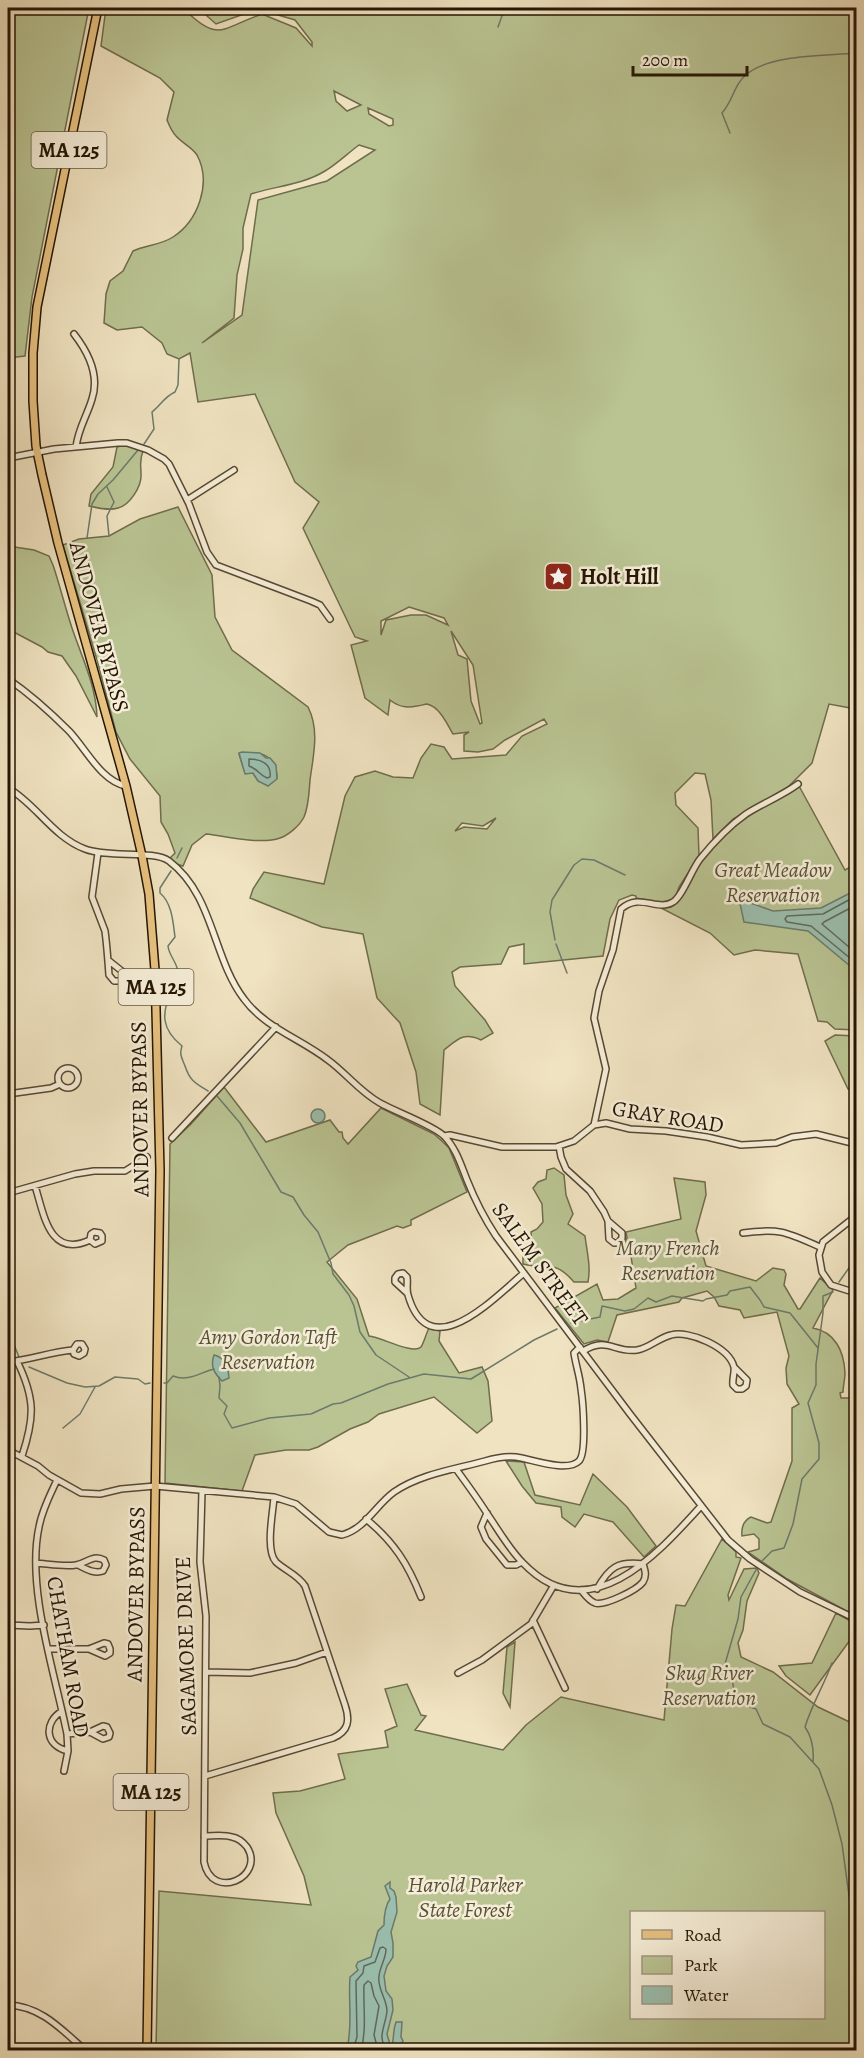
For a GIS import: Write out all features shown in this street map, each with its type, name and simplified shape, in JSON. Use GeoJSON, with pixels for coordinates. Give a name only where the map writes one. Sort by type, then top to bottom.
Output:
{"type":"FeatureCollection","features":[{"type":"Feature","properties":{"kind":"main road","name":"ANDOVER BYPASS"},"geometry":{"type":"LineString","coordinates":[[98,8],[37,307],[33,353],[33,401],[38,452],[50,515],[126,786],[142,856],[151,916],[159,1051],[160,1170],[147,2050]]}},
{"type":"Feature","properties":{"kind":"street"},"geometry":{"type":"LineString","coordinates":[[74,334],[83,345],[93,368],[94,382],[93,398],[79,430],[76,447]]}},
{"type":"Feature","properties":{"kind":"street"},"geometry":{"type":"LineString","coordinates":[[8,458],[76,447],[123,443],[154,453],[169,464],[187,500],[207,552],[216,565],[311,601],[320,606],[330,618]]}},
{"type":"Feature","properties":{"kind":"street"},"geometry":{"type":"LineString","coordinates":[[187,500],[234,470]]}},
{"type":"Feature","properties":{"kind":"street"},"geometry":{"type":"LineString","coordinates":[[8,678],[46,709],[109,778],[116,784],[126,786]]}},
{"type":"Feature","properties":{"kind":"street"},"geometry":{"type":"LineString","coordinates":[[594,1125],[606,1069],[594,1017],[599,991],[613,950],[621,909],[633,901],[664,904],[673,902],[680,896],[693,870],[716,842],[745,815],[798,784]]}},
{"type":"Feature","properties":{"kind":"street"},"geometry":{"type":"LineString","coordinates":[[8,788],[55,830],[78,847],[98,853],[149,855],[165,858],[184,875],[202,904],[236,988],[249,1006],[276,1027],[329,1060],[377,1102],[444,1136]]}},
{"type":"Feature","properties":{"kind":"street"},"geometry":{"type":"LineString","coordinates":[[98,853],[92,897],[105,931],[108,960]]}},
{"type":"Feature","properties":{"kind":"street"},"geometry":{"type":"LineString","coordinates":[[172,1138],[276,1027]]}},
{"type":"Feature","properties":{"kind":"street"},"geometry":{"type":"LineString","coordinates":[[8,1094],[51,1088],[60,1084]]}},
{"type":"Feature","properties":{"kind":"street","name":"GRAY ROAD"},"geometry":{"type":"LineString","coordinates":[[444,1136],[450,1135],[502,1147],[559,1146],[574,1141],[594,1125],[609,1123],[630,1129],[666,1131],[741,1145],[776,1143],[792,1137],[816,1134],[856,1144]]}},
{"type":"Feature","properties":{"kind":"street","name":"SALEM STREET"},"geometry":{"type":"LineString","coordinates":[[444,1136],[456,1154],[484,1219],[728,1540],[750,1559],[800,1592],[856,1619]]}},
{"type":"Feature","properties":{"kind":"street"},"geometry":{"type":"LineString","coordinates":[[559,1146],[566,1168],[590,1191],[608,1221]]}},
{"type":"Feature","properties":{"kind":"street"},"geometry":{"type":"LineString","coordinates":[[8,1193],[87,1172],[124,1171],[147,1156]]}},
{"type":"Feature","properties":{"kind":"street"},"geometry":{"type":"LineString","coordinates":[[35,1186],[49,1229],[56,1239],[71,1244],[90,1240]]}},
{"type":"Feature","properties":{"kind":"street"},"geometry":{"type":"LineString","coordinates":[[856,1216],[820,1246],[819,1263],[831,1285],[856,1293]]}},
{"type":"Feature","properties":{"kind":"street"},"geometry":{"type":"LineString","coordinates":[[743,1233],[766,1230],[782,1231],[820,1246]]}},
{"type":"Feature","properties":{"kind":"street"},"geometry":{"type":"LineString","coordinates":[[407,1293],[422,1320],[431,1326],[445,1327],[478,1312],[524,1273]]}},
{"type":"Feature","properties":{"kind":"street"},"geometry":{"type":"LineString","coordinates":[[8,1450],[22,1456],[81,1493],[90,1494],[155,1486],[274,1497],[296,1504],[329,1532],[338,1535],[353,1531],[398,1490],[421,1479],[505,1457],[524,1458],[563,1466],[573,1465],[579,1461],[583,1446],[582,1399],[574,1353],[581,1349],[602,1344],[626,1350],[642,1349],[665,1337],[679,1334],[718,1347],[728,1356],[735,1368]]}},
{"type":"Feature","properties":{"kind":"street"},"geometry":{"type":"LineString","coordinates":[[8,1362],[35,1359],[54,1351],[73,1350]]}},
{"type":"Feature","properties":{"kind":"street"},"geometry":{"type":"LineString","coordinates":[[16,1361],[30,1392],[33,1409],[22,1456]]}},
{"type":"Feature","properties":{"kind":"street"},"geometry":{"type":"LineString","coordinates":[[456,1469],[522,1563],[537,1576],[554,1585],[581,1590],[597,1589],[622,1579],[643,1564],[701,1506]]}},
{"type":"Feature","properties":{"kind":"street","name":"CHATHAM ROAD"},"geometry":{"type":"LineString","coordinates":[[57,1480],[39,1526],[36,1563],[38,1593],[67,1734],[68,1751],[64,1771]]}},
{"type":"Feature","properties":{"kind":"street","name":"SAGAMORE DRIVE"},"geometry":{"type":"LineString","coordinates":[[201,1491],[200,1562],[206,1606],[206,1672],[204,1836],[204,1862],[209,1875],[216,1880],[225,1883],[242,1878],[248,1871],[250,1862],[245,1845],[239,1839],[230,1836],[204,1836]]}},
{"type":"Feature","properties":{"kind":"street"},"geometry":{"type":"LineString","coordinates":[[205,1776],[328,1739],[342,1733],[347,1726],[349,1717],[305,1586],[294,1574],[277,1563],[272,1555],[270,1541],[274,1497]]}},
{"type":"Feature","properties":{"kind":"street"},"geometry":{"type":"LineString","coordinates":[[487,1513],[481,1524],[492,1547],[507,1565],[522,1563]]}},
{"type":"Feature","properties":{"kind":"street"},"geometry":{"type":"LineString","coordinates":[[366,1519],[396,1548],[410,1570],[421,1597]]}},
{"type":"Feature","properties":{"kind":"street"},"geometry":{"type":"LineString","coordinates":[[36,1563],[78,1565],[90,1571],[99,1572],[103,1571],[106,1564],[102,1559],[96,1558],[78,1565]]}},
{"type":"Feature","properties":{"kind":"street"},"geometry":{"type":"LineString","coordinates":[[597,1589],[604,1577],[615,1567],[627,1563],[643,1564]]}},
{"type":"Feature","properties":{"kind":"street"},"geometry":{"type":"LineString","coordinates":[[581,1590],[587,1598],[596,1603],[610,1601],[641,1584],[645,1576],[643,1564]]}},
{"type":"Feature","properties":{"kind":"street"},"geometry":{"type":"LineString","coordinates":[[458,1674],[519,1633],[533,1620],[554,1585]]}},
{"type":"Feature","properties":{"kind":"street"},"geometry":{"type":"LineString","coordinates":[[533,1620],[565,1688]]}},
{"type":"Feature","properties":{"kind":"street"},"geometry":{"type":"LineString","coordinates":[[8,1625],[44,1625]]}},
{"type":"Feature","properties":{"kind":"street"},"geometry":{"type":"LineString","coordinates":[[49,1649],[89,1649]]}},
{"type":"Feature","properties":{"kind":"street"},"geometry":{"type":"LineString","coordinates":[[206,1672],[250,1673],[296,1663],[327,1652]]}},
{"type":"Feature","properties":{"kind":"street"},"geometry":{"type":"LineString","coordinates":[[62,1711],[51,1723],[50,1736],[58,1748],[68,1751]]}},
{"type":"Feature","properties":{"kind":"street"},"geometry":{"type":"LineString","coordinates":[[67,1734],[90,1732]]}},
{"type":"Feature","properties":{"kind":"street"},"geometry":{"type":"LineString","coordinates":[[8,2005],[25,2007],[43,2014],[85,2050]]}},
{"type":"Feature","properties":{"kind":"green space"},"geometry":{"type":"Polygon","coordinates":[[[8,8],[89,8],[32,297],[25,356],[8,358],[8,8]]]}},
{"type":"Feature","properties":{"kind":"green space"},"geometry":{"type":"Polygon","coordinates":[[[106,8],[183,8],[205,26],[221,30],[262,14],[296,28],[312,46],[312,42],[295,20],[268,12],[244,14],[216,24],[198,8],[856,8],[856,709],[829,704],[812,763],[788,787],[733,819],[713,839],[711,800],[705,774],[695,773],[675,793],[676,805],[698,828],[699,856],[671,901],[662,903],[636,898],[632,895],[619,900],[610,919],[603,956],[524,964],[524,944],[509,947],[501,964],[460,967],[452,972],[455,986],[485,1020],[493,1033],[481,1040],[470,1037],[461,1038],[444,1050],[440,1115],[420,1104],[416,1072],[400,1023],[377,998],[363,934],[322,927],[250,898],[264,872],[324,884],[345,796],[355,777],[375,771],[393,777],[413,778],[421,758],[431,744],[444,747],[452,759],[506,755],[522,736],[547,724],[544,719],[493,749],[478,752],[464,751],[464,735],[469,732],[453,734],[443,716],[432,706],[427,704],[406,707],[390,700],[388,715],[365,698],[351,645],[367,641],[355,637],[303,528],[319,502],[295,482],[255,394],[198,402],[190,353],[179,359],[167,354],[162,343],[142,327],[117,330],[104,323],[106,294],[110,281],[123,271],[133,251],[168,240],[182,230],[196,211],[203,189],[203,177],[197,155],[175,134],[167,120],[174,92],[160,78],[101,46],[106,8]],[[334,91],[336,101],[347,111],[361,105],[334,91]],[[368,108],[369,114],[389,126],[393,125],[393,119],[368,108]],[[359,145],[316,176],[298,182],[251,194],[243,228],[243,249],[237,275],[234,318],[202,343],[242,315],[258,200],[327,181],[375,150],[359,145]],[[409,607],[381,621],[381,635],[386,620],[411,615],[426,615],[448,625],[444,618],[409,607]],[[451,631],[458,655],[467,659],[471,701],[480,724],[482,723],[473,665],[451,631]],[[496,818],[483,826],[462,823],[455,831],[464,827],[487,829],[496,818]]]}},
{"type":"Feature","properties":{"kind":"green space"},"geometry":{"type":"Polygon","coordinates":[[[125,445],[143,451],[140,484],[127,503],[118,508],[89,506],[91,494],[113,467],[117,447],[125,445]]]}},
{"type":"Feature","properties":{"kind":"green space"},"geometry":{"type":"Polygon","coordinates":[[[178,507],[212,575],[215,617],[232,650],[308,707],[314,725],[315,744],[308,803],[304,817],[297,826],[283,837],[263,841],[206,834],[192,845],[183,866],[173,863],[170,858],[175,853],[161,822],[160,796],[130,759],[116,732],[63,545],[79,539],[109,536],[140,519],[178,507]],[[239,754],[244,770],[253,773],[258,781],[268,785],[277,778],[276,768],[268,757],[259,754],[239,754]]]}},
{"type":"Feature","properties":{"kind":"green space"},"geometry":{"type":"Polygon","coordinates":[[[8,546],[34,550],[49,556],[91,683],[97,717],[76,676],[62,656],[48,652],[8,629],[8,546]]]}},
{"type":"Feature","properties":{"kind":"green space","name":"Great Meadow Reservation"},"geometry":{"type":"Polygon","coordinates":[[[799,786],[845,870],[856,864],[856,1030],[835,1029],[827,1022],[818,1021],[798,954],[755,950],[734,955],[710,933],[661,908],[671,907],[677,903],[700,863],[721,838],[758,810],[799,786]]]}},
{"type":"Feature","properties":{"kind":"green space"},"geometry":{"type":"Polygon","coordinates":[[[835,1035],[856,1036],[856,1089],[848,1089],[825,1041],[835,1035]]]}},
{"type":"Feature","properties":{"kind":"green space","name":"Amy Gordon Taft Reservation"},"geometry":{"type":"Polygon","coordinates":[[[224,1087],[266,1142],[330,1120],[339,1132],[342,1132],[348,1144],[381,1108],[434,1134],[449,1148],[467,1192],[411,1220],[411,1225],[403,1228],[397,1226],[348,1245],[327,1262],[357,1299],[369,1336],[417,1349],[421,1347],[429,1328],[440,1331],[439,1341],[459,1373],[482,1367],[488,1381],[492,1421],[477,1433],[434,1397],[379,1414],[368,1422],[309,1450],[286,1450],[255,1455],[242,1491],[165,1483],[170,1144],[224,1087]]]}},
{"type":"Feature","properties":{"kind":"green space"},"geometry":{"type":"Polygon","coordinates":[[[554,1168],[564,1175],[566,1195],[573,1214],[568,1224],[585,1236],[589,1265],[588,1282],[574,1282],[561,1270],[555,1268],[523,1264],[523,1250],[532,1244],[531,1232],[543,1222],[542,1204],[533,1188],[538,1182],[546,1179],[547,1170],[554,1168]]]}},
{"type":"Feature","properties":{"kind":"green space","name":"Mary French Reservation"},"geometry":{"type":"Polygon","coordinates":[[[674,1178],[705,1182],[706,1195],[696,1231],[706,1266],[756,1281],[773,1268],[784,1270],[786,1274],[784,1285],[798,1309],[820,1278],[833,1290],[813,1328],[833,1338],[843,1357],[845,1373],[841,1398],[856,1398],[856,1616],[787,1579],[748,1552],[759,1549],[759,1539],[754,1534],[742,1536],[743,1525],[751,1517],[767,1523],[771,1522],[792,1461],[792,1408],[799,1404],[787,1384],[786,1368],[789,1356],[777,1312],[744,1318],[740,1310],[719,1306],[707,1291],[682,1298],[679,1302],[617,1315],[608,1342],[597,1340],[584,1344],[555,1308],[597,1284],[603,1300],[618,1299],[636,1288],[630,1250],[623,1245],[627,1238],[626,1232],[681,1219],[674,1178]]]}},
{"type":"Feature","properties":{"kind":"green space"},"geometry":{"type":"Polygon","coordinates":[[[506,1461],[524,1462],[535,1495],[580,1505],[593,1474],[627,1507],[656,1546],[644,1557],[613,1522],[584,1514],[575,1527],[562,1517],[561,1507],[536,1503],[506,1461]]]}},
{"type":"Feature","properties":{"kind":"green space","name":"Harold Parker State Forest"},"geometry":{"type":"Polygon","coordinates":[[[722,1539],[736,1552],[736,1557],[741,1558],[728,1595],[729,1600],[744,1569],[757,1568],[759,1573],[747,1601],[743,1630],[738,1643],[741,1657],[773,1672],[818,1707],[856,1725],[856,2050],[156,2050],[159,1891],[311,1905],[304,1876],[276,1813],[273,1793],[300,1791],[345,1779],[338,1754],[388,1747],[385,1731],[397,1726],[385,1689],[407,1684],[421,1715],[426,1716],[415,1730],[503,1750],[526,1725],[561,1697],[664,1720],[676,1605],[685,1606],[722,1539]]]}},
{"type":"Feature","properties":{"kind":"green space","name":"Skug River Reservation"},"geometry":{"type":"Polygon","coordinates":[[[836,1613],[856,1624],[856,1632],[810,1695],[786,1676],[779,1666],[812,1663],[836,1613]]]}},
{"type":"Feature","properties":{"kind":"green space"},"geometry":{"type":"Polygon","coordinates":[[[515,1642],[510,1707],[503,1693],[507,1647],[515,1642]]]}},
{"type":"Feature","properties":{"kind":"water"},"geometry":{"type":"Polygon","coordinates":[[[239,753],[260,753],[270,758],[276,765],[277,779],[268,786],[258,781],[253,773],[245,774],[239,753]]]}},
{"type":"Feature","properties":{"kind":"water"},"geometry":{"type":"Polygon","coordinates":[[[856,890],[856,971],[808,931],[744,922],[739,899],[773,911],[821,908],[856,890]]]}},
{"type":"Feature","properties":{"kind":"water"},"geometry":{"type":"Polygon","coordinates":[[[318,1109],[323,1111],[325,1116],[323,1121],[318,1123],[313,1121],[311,1116],[313,1111],[318,1109]]]}},
{"type":"Feature","properties":{"kind":"water"},"geometry":{"type":"Polygon","coordinates":[[[214,1355],[226,1364],[229,1378],[222,1381],[217,1375],[213,1366],[214,1355]]]}},
{"type":"Feature","properties":{"kind":"water"},"geometry":{"type":"Polygon","coordinates":[[[390,1882],[390,1888],[396,1897],[397,1912],[391,1932],[393,1957],[384,1976],[386,1991],[392,1999],[393,2010],[387,2034],[391,2048],[396,2022],[402,2022],[403,2041],[397,2050],[349,2050],[347,2049],[350,2031],[350,1977],[358,1970],[356,1966],[358,1962],[371,1957],[378,1931],[384,1925],[385,1911],[390,1899],[385,1886],[390,1882]]]}},
{"type":"Feature","properties":{"kind":"waterway"},"geometry":{"type":"LineString","coordinates":[[498,27],[503,13],[501,8]]}},
{"type":"Feature","properties":{"kind":"waterway"},"geometry":{"type":"LineString","coordinates":[[730,133],[722,113],[739,83],[757,67],[784,59],[856,53]]}},
{"type":"Feature","properties":{"kind":"waterway"},"geometry":{"type":"LineString","coordinates":[[144,444],[154,429],[152,412],[175,392],[178,385],[179,359]]}},
{"type":"Feature","properties":{"kind":"waterway"},"geometry":{"type":"LineString","coordinates":[[87,538],[92,504],[98,494],[138,450]]}},
{"type":"Feature","properties":{"kind":"waterway"},"geometry":{"type":"LineString","coordinates":[[107,487],[114,502],[107,516],[109,536]]}},
{"type":"Feature","properties":{"kind":"waterway"},"geometry":{"type":"LineString","coordinates":[[177,858],[182,848]]}},
{"type":"Feature","properties":{"kind":"waterway"},"geometry":{"type":"LineString","coordinates":[[555,940],[550,912],[552,900],[574,865],[582,859],[594,860],[625,875]]}},
{"type":"Feature","properties":{"kind":"waterway"},"geometry":{"type":"LineString","coordinates":[[171,871],[160,888],[160,893],[171,913],[175,937],[168,946],[178,972],[168,998],[165,1020],[170,1033],[182,1046],[181,1056],[189,1075],[196,1084],[208,1091]]}},
{"type":"Feature","properties":{"kind":"waterway"},"geometry":{"type":"LineString","coordinates":[[556,944],[567,973]]}},
{"type":"Feature","properties":{"kind":"waterway"},"geometry":{"type":"LineString","coordinates":[[217,1096],[240,1123],[281,1192],[293,1197],[318,1232],[331,1263],[333,1274],[349,1295],[354,1306],[360,1332],[376,1355],[409,1377]]}},
{"type":"Feature","properties":{"kind":"waterway"},"geometry":{"type":"LineString","coordinates":[[839,1282],[856,1258]]}},
{"type":"Feature","properties":{"kind":"waterway"},"geometry":{"type":"LineString","coordinates":[[571,1323],[600,1317],[602,1306],[625,1311],[634,1309],[648,1298],[656,1302],[672,1296],[703,1301],[727,1295],[730,1291],[750,1287],[764,1307],[790,1313],[818,1348]]}},
{"type":"Feature","properties":{"kind":"waterway"},"geometry":{"type":"LineString","coordinates":[[761,1562],[772,1551],[784,1548],[793,1524],[802,1479],[819,1459],[819,1443],[808,1403],[816,1385],[823,1296],[833,1292]]}},
{"type":"Feature","properties":{"kind":"waterway"},"geometry":{"type":"LineString","coordinates":[[219,1377],[219,1398],[227,1406],[224,1414],[232,1428],[269,1418],[311,1414],[388,1384],[424,1374],[471,1379],[534,1340],[557,1329]]}},
{"type":"Feature","properties":{"kind":"waterway"},"geometry":{"type":"LineString","coordinates":[[8,1330],[19,1357]]}},
{"type":"Feature","properties":{"kind":"waterway"},"geometry":{"type":"LineString","coordinates":[[29,1367],[67,1383],[85,1387],[99,1386],[115,1377],[138,1379],[145,1384],[150,1383]]}},
{"type":"Feature","properties":{"kind":"waterway"},"geometry":{"type":"LineString","coordinates":[[164,1383],[167,1383],[173,1376],[184,1378],[214,1369]]}},
{"type":"Feature","properties":{"kind":"waterway"},"geometry":{"type":"LineString","coordinates":[[63,1428],[80,1414],[95,1387]]}},
{"type":"Feature","properties":{"kind":"waterway"},"geometry":{"type":"LineString","coordinates":[[757,1568],[741,1597],[738,1619],[725,1664],[732,1679],[735,1695],[756,1709],[763,1724],[790,1737],[819,1769],[832,1805],[842,1844],[851,1910],[856,1917]]}},
{"type":"Feature","properties":{"kind":"waterway"},"geometry":{"type":"LineString","coordinates":[[813,1762],[812,1743],[805,1727],[832,1663]]}},
{"type":"Feature","properties":{"kind":"place","name":"Holt Hill"},"geometry":{"type":"Point","coordinates":[559,577]}}]}
